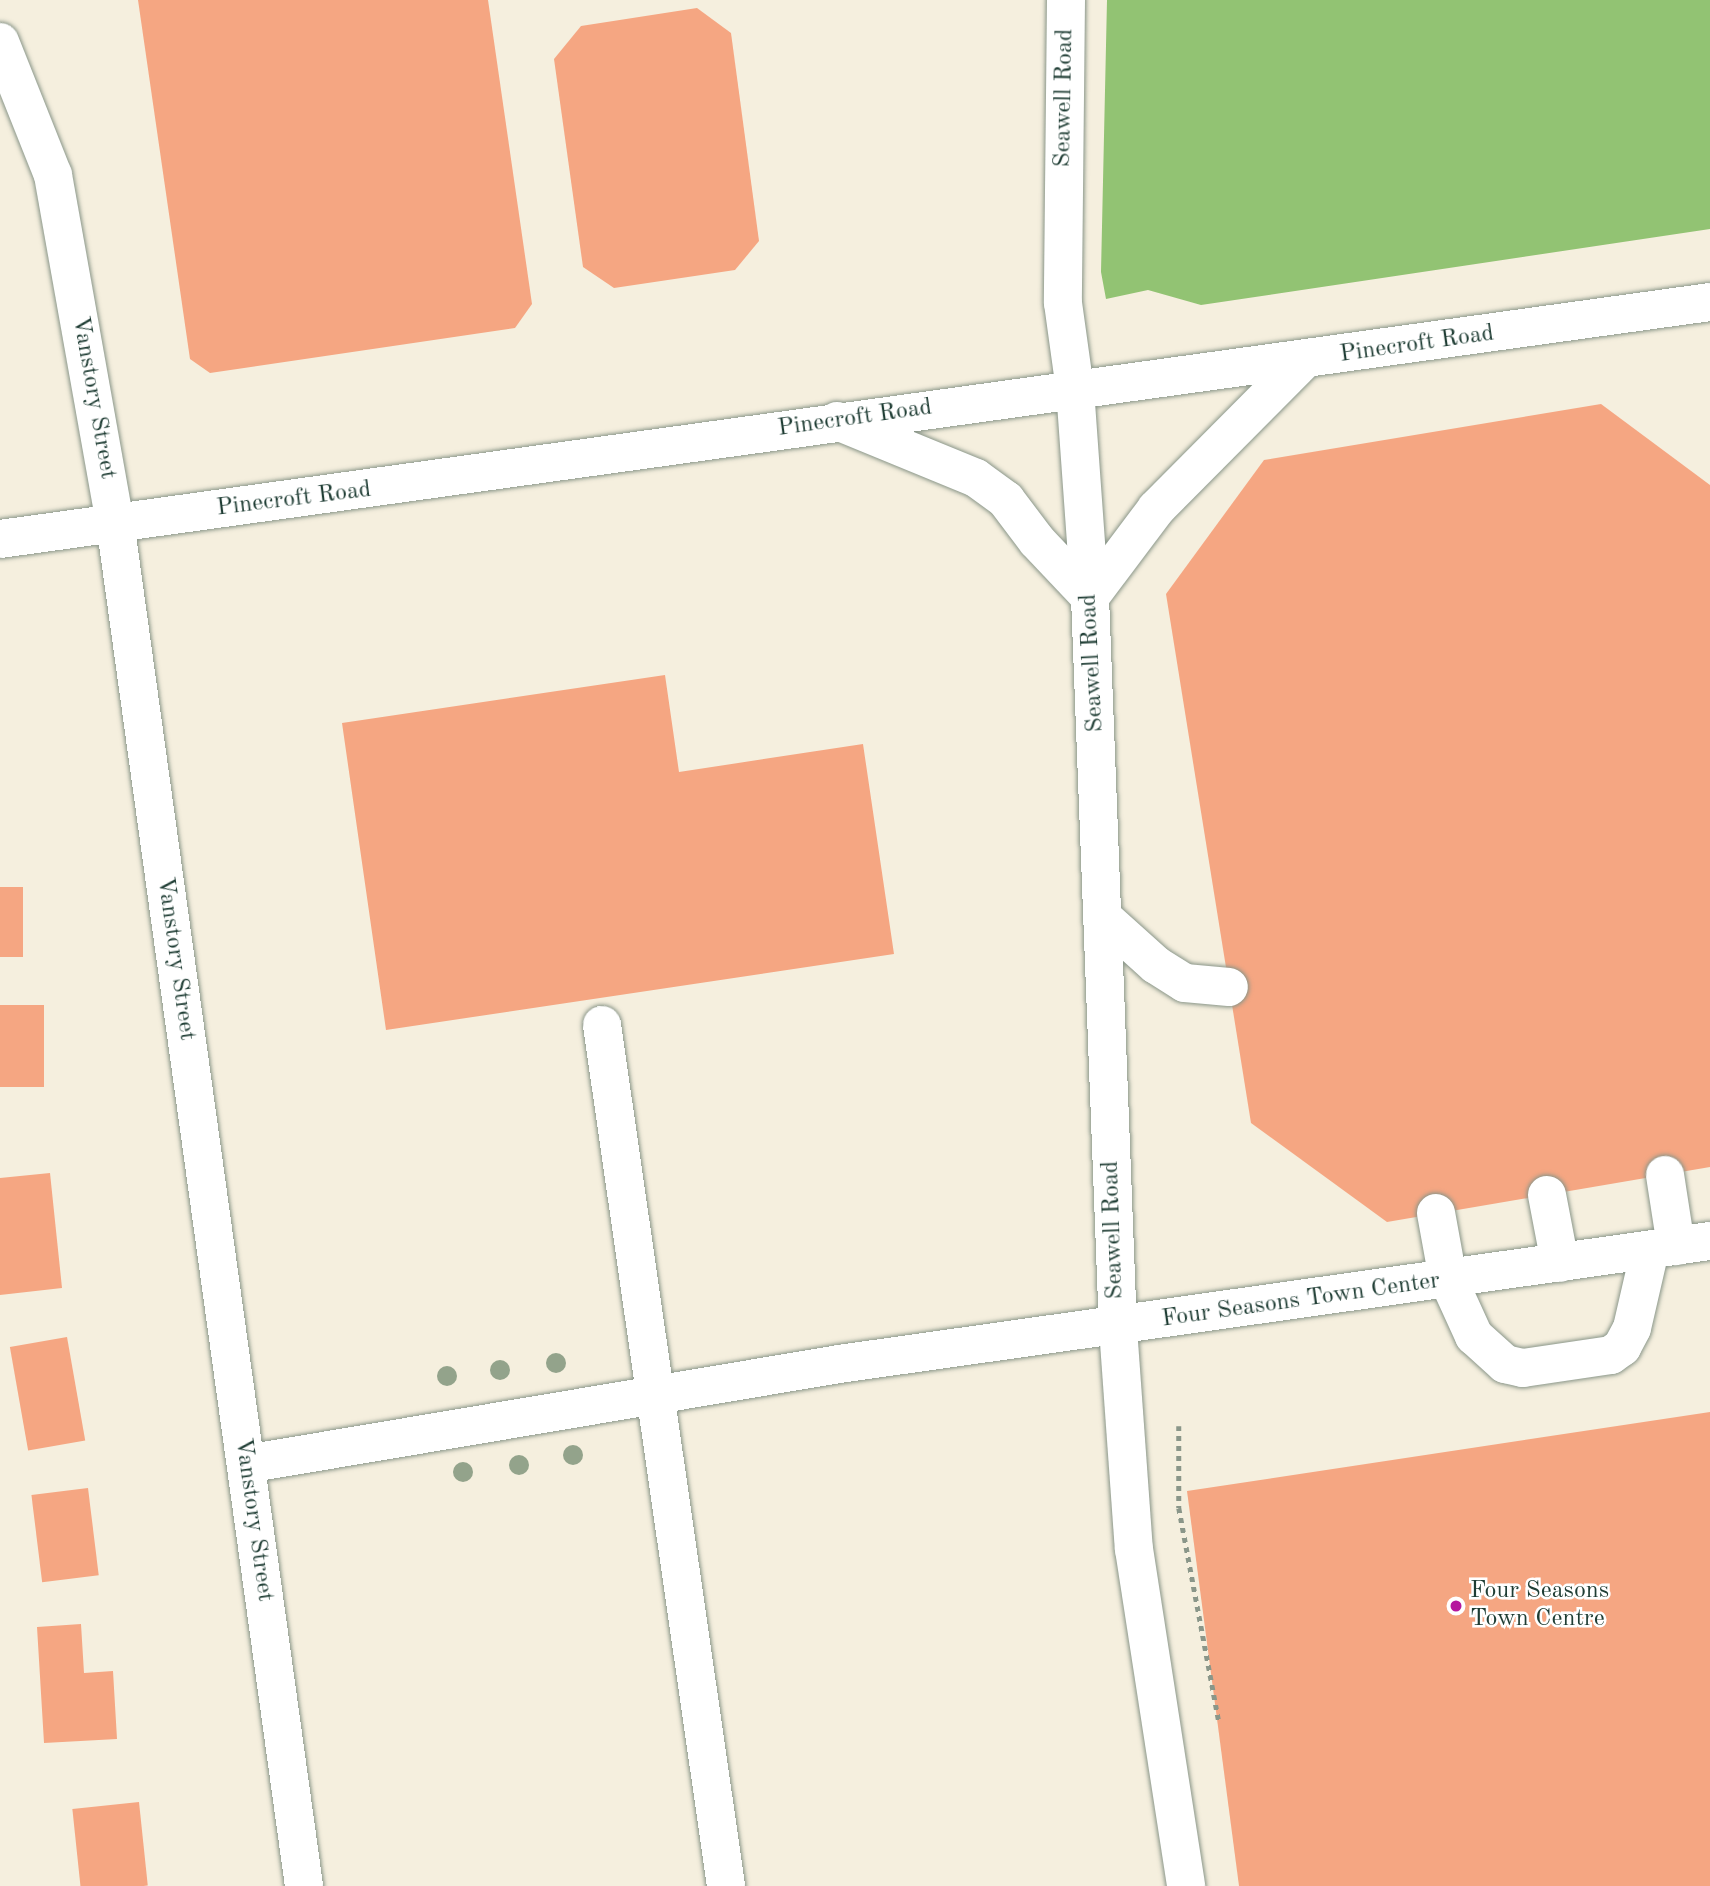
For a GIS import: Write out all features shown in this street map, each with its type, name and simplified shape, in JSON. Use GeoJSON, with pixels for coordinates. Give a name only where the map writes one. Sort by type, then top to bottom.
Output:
{"type":"FeatureCollection","features":[{"type":"Feature","properties":{"kind":"street","name":"Seawell Road"},"geometry":{"type":"LineString","coordinates":[[1066,0],[1063,303],[1075,389],[1090,597],[1105,920],[1118,1328]]}},
{"type":"Feature","properties":{"kind":"street","name":"Vanstory Street"},"geometry":{"type":"LineString","coordinates":[[0,42],[53,175],[115,522],[304,1886]]}},
{"type":"Feature","properties":{"kind":"street","name":"Pinecroft Road"},"geometry":{"type":"LineString","coordinates":[[0,539],[386,488],[836,421],[1302,362],[1710,302]]}},
{"type":"Feature","properties":{"kind":"street"},"geometry":{"type":"LineString","coordinates":[[836,421],[976,478],[1006,500],[1037,541],[1090,597],[1156,509],[1302,362]]}},
{"type":"Feature","properties":{"kind":"street"},"geometry":{"type":"LineString","coordinates":[[1105,920],[1156,965],[1185,983],[1229,987]]}},
{"type":"Feature","properties":{"kind":"street"},"geometry":{"type":"LineString","coordinates":[[602,1025],[726,1886]]}},
{"type":"Feature","properties":{"kind":"street"},"geometry":{"type":"LineString","coordinates":[[1436,1213],[1448,1279],[1474,1336],[1505,1364],[1523,1368],[1611,1355],[1622,1347],[1679,1246],[1665,1175]]}},
{"type":"Feature","properties":{"kind":"street"},"geometry":{"type":"LineString","coordinates":[[1548,1195],[1560,1263]]}},
{"type":"Feature","properties":{"kind":"street","name":"Four Seasons Town Center"},"geometry":{"type":"LineString","coordinates":[[246,1464],[839,1364],[1118,1328],[1679,1246]]}},
{"type":"Feature","properties":{"kind":"street"},"geometry":{"type":"LineString","coordinates":[[1118,1328],[1134,1549],[1186,1886]]}},
{"type":"Feature","properties":{"kind":"path"},"geometry":{"type":"LineString","coordinates":[[1179,1426],[1178,1508],[1219,1721]]}},
{"type":"Feature","properties":{"kind":"green space"},"geometry":{"type":"Polygon","coordinates":[[[1107,0],[1710,0],[1710,229],[1201,305],[1148,290],[1106,299],[1101,272],[1107,0]]]}},
{"type":"Feature","properties":{"kind":"building"},"geometry":{"type":"Polygon","coordinates":[[[138,0],[488,0],[532,304],[515,328],[210,373],[190,359],[138,0]]]}},
{"type":"Feature","properties":{"kind":"building"},"geometry":{"type":"Polygon","coordinates":[[[697,8],[731,33],[759,241],[735,270],[614,288],[583,267],[554,59],[581,26],[697,8]]]}},
{"type":"Feature","properties":{"kind":"building"},"geometry":{"type":"Polygon","coordinates":[[[1601,404],[1710,485],[1710,1167],[1387,1222],[1251,1123],[1166,594],[1264,460],[1601,404]]]}},
{"type":"Feature","properties":{"kind":"building"},"geometry":{"type":"Polygon","coordinates":[[[665,675],[679,772],[863,744],[894,954],[386,1030],[342,723],[665,675]]]}},
{"type":"Feature","properties":{"kind":"building"},"geometry":{"type":"Polygon","coordinates":[[[0,887],[23,887],[23,957],[0,957],[0,887]]]}},
{"type":"Feature","properties":{"kind":"building"},"geometry":{"type":"Polygon","coordinates":[[[0,1005],[44,1005],[44,1087],[0,1087],[0,1005]]]}},
{"type":"Feature","properties":{"kind":"building"},"geometry":{"type":"Polygon","coordinates":[[[50,1173],[62,1288],[0,1295],[0,1178],[50,1173]]]}},
{"type":"Feature","properties":{"kind":"building"},"geometry":{"type":"Polygon","coordinates":[[[67,1337],[85,1440],[28,1450],[10,1347],[67,1337]]]}},
{"type":"Feature","properties":{"kind":"building","name":"Four Seasons Town Centre"},"geometry":{"type":"Polygon","coordinates":[[[1710,1412],[1710,1886],[1239,1886],[1187,1491],[1710,1412]]]}},
{"type":"Feature","properties":{"kind":"building"},"geometry":{"type":"Polygon","coordinates":[[[88,1488],[99,1575],[42,1582],[31,1495],[88,1488]]]}},
{"type":"Feature","properties":{"kind":"building"},"geometry":{"type":"Polygon","coordinates":[[[81,1624],[84,1673],[113,1671],[117,1739],[44,1743],[37,1627],[81,1624]]]}},
{"type":"Feature","properties":{"kind":"building"},"geometry":{"type":"Polygon","coordinates":[[[139,1802],[148,1886],[80,1886],[72,1809],[139,1802]]]}},
{"type":"Feature","properties":{"kind":"place","name":"Four Seasons Town Centre"},"geometry":{"type":"Point","coordinates":[1456,1606]}}]}
